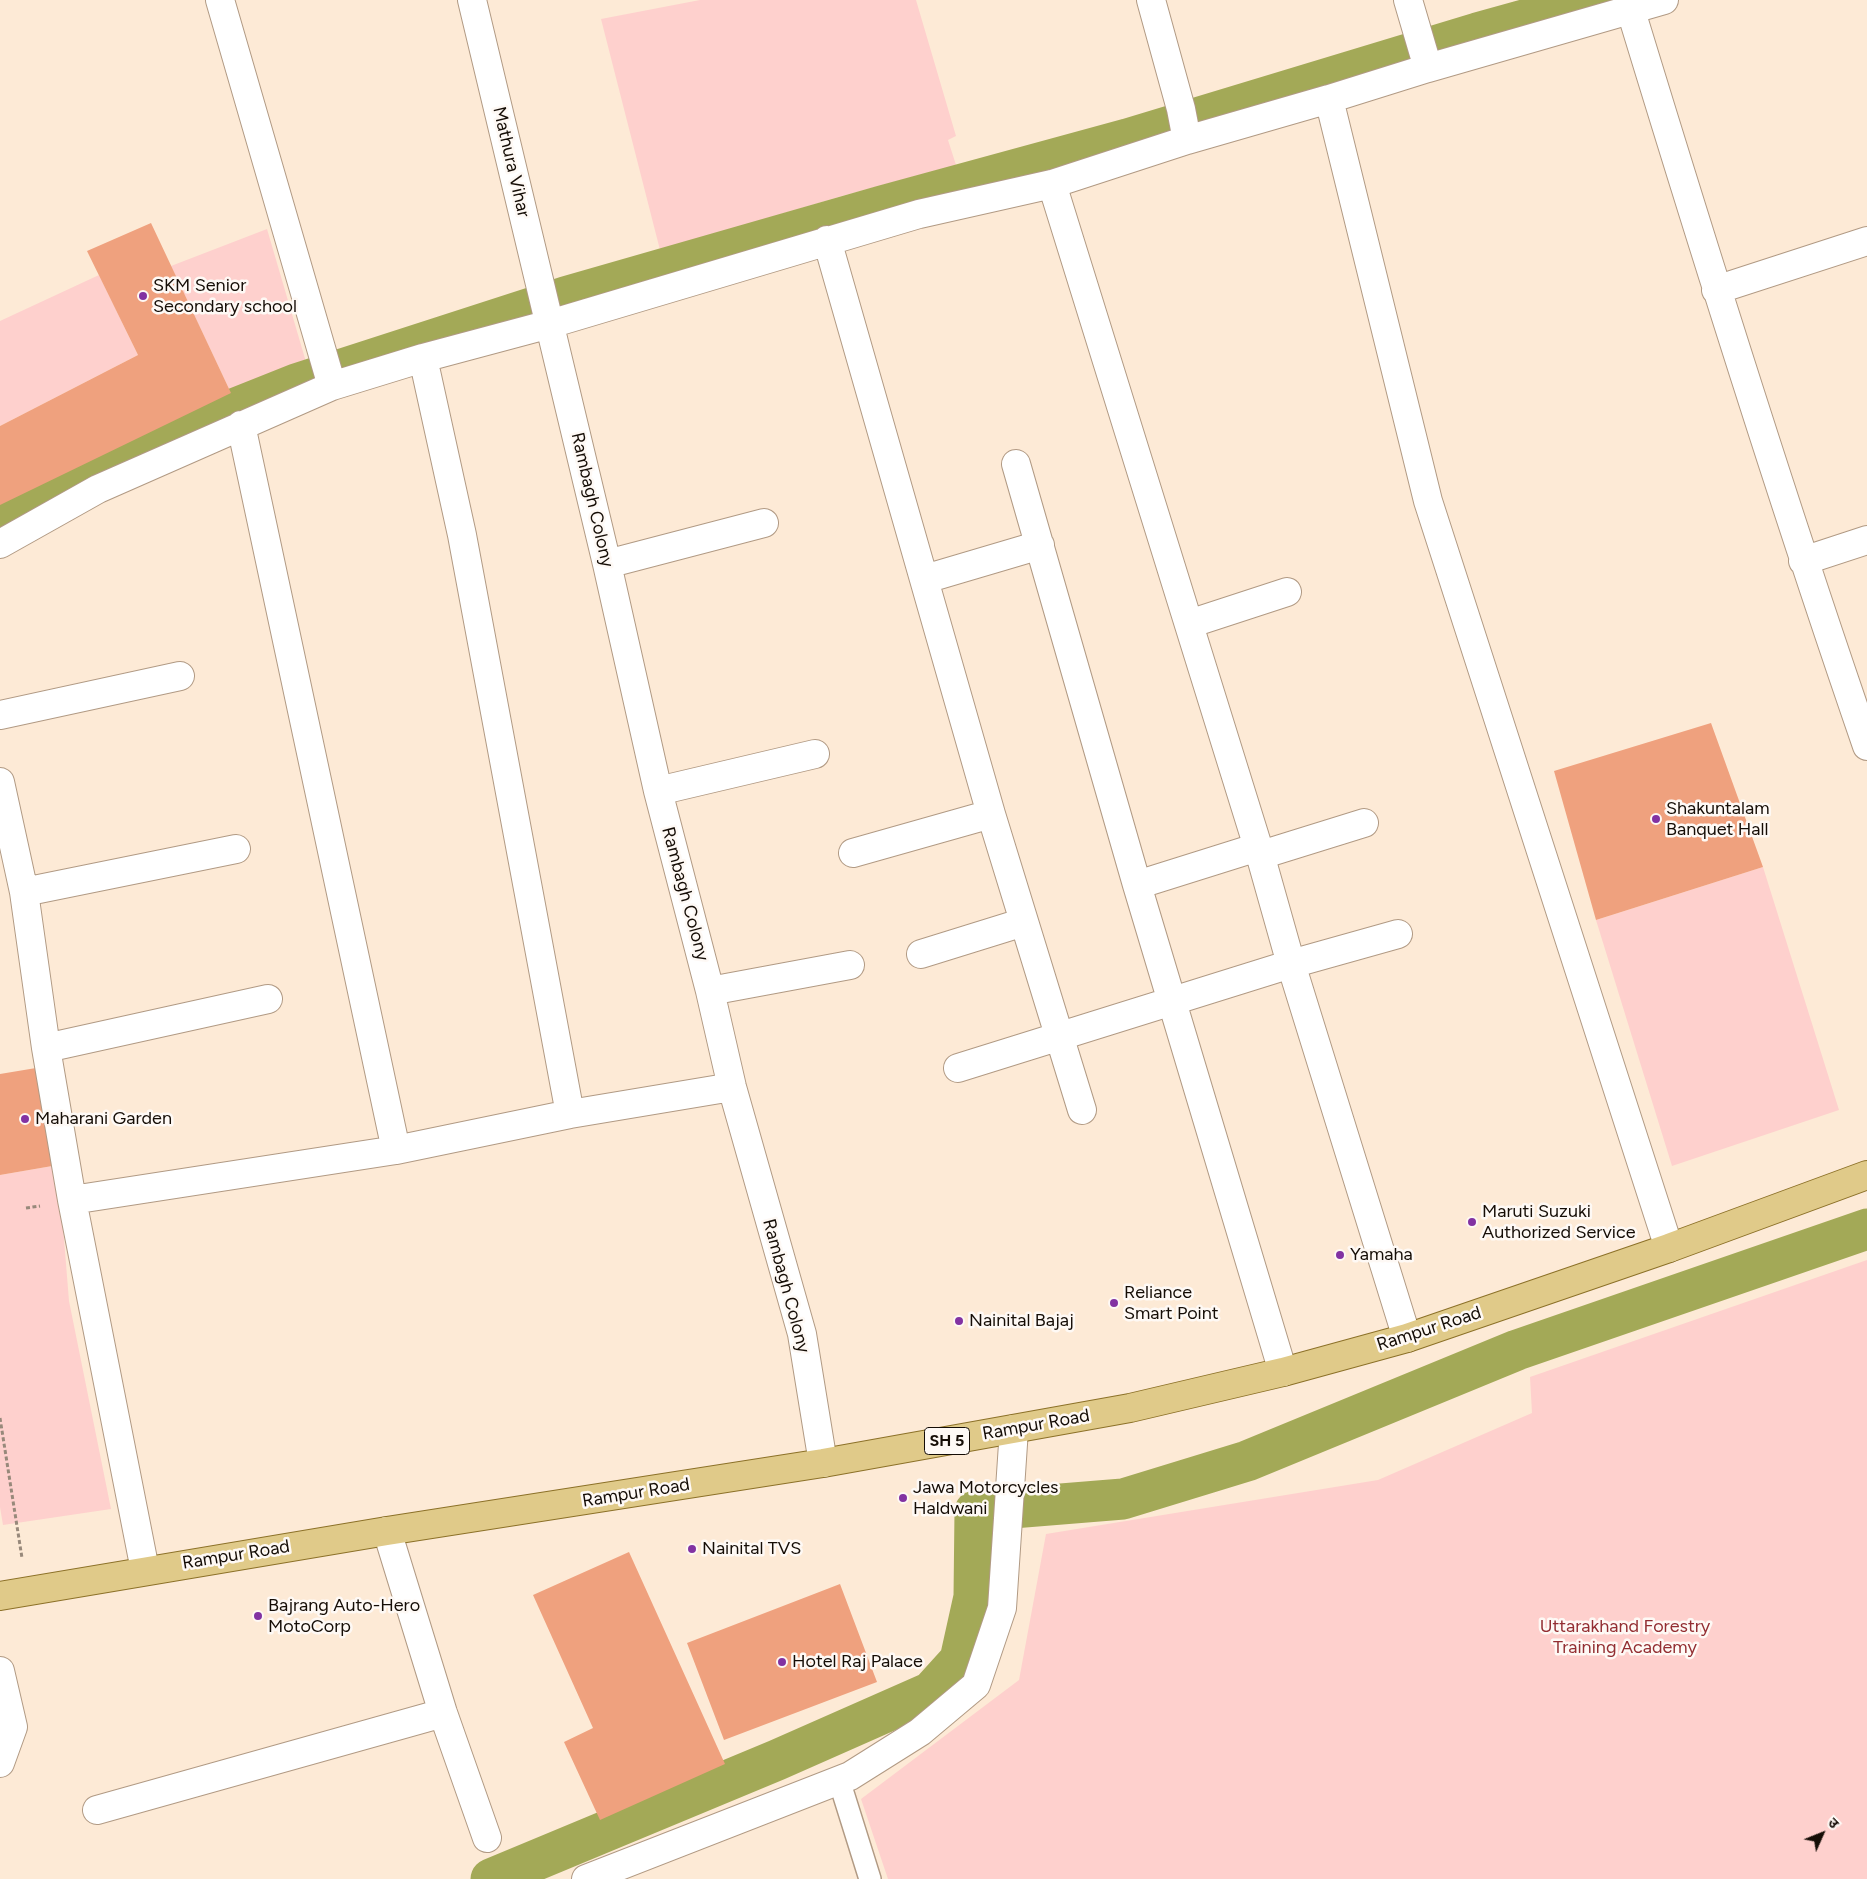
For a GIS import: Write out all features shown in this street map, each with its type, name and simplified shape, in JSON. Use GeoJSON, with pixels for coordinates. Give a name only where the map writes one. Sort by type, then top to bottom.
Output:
{"type":"FeatureCollection","features":[{"type":"Feature","properties":{"kind":"main road","name":"Rampur Road"},"geometry":{"type":"LineString","coordinates":[[0,1596],[144,1570],[823,1463],[1130,1408],[1283,1372],[1407,1338],[1669,1248],[1867,1175]]}},
{"type":"Feature","properties":{"kind":"street"},"geometry":{"type":"LineString","coordinates":[[220,0],[329,375]]}},
{"type":"Feature","properties":{"kind":"street","name":"Mathura Vihar"},"geometry":{"type":"LineString","coordinates":[[472,0],[548,319]]}},
{"type":"Feature","properties":{"kind":"street"},"geometry":{"type":"LineString","coordinates":[[1151,0],[1184,127]]}},
{"type":"Feature","properties":{"kind":"street"},"geometry":{"type":"LineString","coordinates":[[1408,0],[1424,54]]}},
{"type":"Feature","properties":{"kind":"street"},"geometry":{"type":"LineString","coordinates":[[0,544],[98,489],[241,424],[329,375],[423,358],[548,319],[918,214],[1052,184],[1184,127],[1329,100],[1424,54],[1631,11],[1664,0]]}},
{"type":"Feature","properties":{"kind":"street"},"geometry":{"type":"LineString","coordinates":[[1631,11],[1716,290],[1803,561],[1867,746]]}},
{"type":"Feature","properties":{"kind":"street"},"geometry":{"type":"LineString","coordinates":[[1329,100],[1428,501],[1669,1248]]}},
{"type":"Feature","properties":{"kind":"street"},"geometry":{"type":"LineString","coordinates":[[1052,184],[1260,851],[1291,964],[1407,1338]]}},
{"type":"Feature","properties":{"kind":"street"},"geometry":{"type":"LineString","coordinates":[[827,240],[991,814],[1082,1110]]}},
{"type":"Feature","properties":{"kind":"street"},"geometry":{"type":"LineString","coordinates":[[1716,290],[1867,241]]}},
{"type":"Feature","properties":{"kind":"street","name":"Rambagh Colony"},"geometry":{"type":"LineString","coordinates":[[548,319],[607,564],[658,791],[710,991],[732,1087],[802,1334],[823,1463]]}},
{"type":"Feature","properties":{"kind":"street"},"geometry":{"type":"LineString","coordinates":[[423,358],[462,535],[570,1114]]}},
{"type":"Feature","properties":{"kind":"street"},"geometry":{"type":"LineString","coordinates":[[241,424],[396,1150]]}},
{"type":"Feature","properties":{"kind":"street"},"geometry":{"type":"LineString","coordinates":[[1016,464],[1171,1002],[1283,1372]]}},
{"type":"Feature","properties":{"kind":"street"},"geometry":{"type":"LineString","coordinates":[[607,564],[764,522]]}},
{"type":"Feature","properties":{"kind":"street"},"geometry":{"type":"LineString","coordinates":[[1803,561],[1867,540]]}},
{"type":"Feature","properties":{"kind":"street"},"geometry":{"type":"LineString","coordinates":[[925,579],[1040,546]]}},
{"type":"Feature","properties":{"kind":"street"},"geometry":{"type":"LineString","coordinates":[[1189,624],[1287,592]]}},
{"type":"Feature","properties":{"kind":"street"},"geometry":{"type":"LineString","coordinates":[[0,716],[180,676]]}},
{"type":"Feature","properties":{"kind":"street"},"geometry":{"type":"LineString","coordinates":[[658,791],[815,754]]}},
{"type":"Feature","properties":{"kind":"street"},"geometry":{"type":"LineString","coordinates":[[0,782],[24,892],[46,1048],[72,1200],[144,1570]]}},
{"type":"Feature","properties":{"kind":"street"},"geometry":{"type":"LineString","coordinates":[[853,853],[991,814]]}},
{"type":"Feature","properties":{"kind":"street"},"geometry":{"type":"LineString","coordinates":[[1137,885],[1364,823]]}},
{"type":"Feature","properties":{"kind":"street"},"geometry":{"type":"LineString","coordinates":[[24,892],[236,849]]}},
{"type":"Feature","properties":{"kind":"street"},"geometry":{"type":"LineString","coordinates":[[921,954],[1024,922]]}},
{"type":"Feature","properties":{"kind":"street"},"geometry":{"type":"LineString","coordinates":[[958,1068],[1291,964],[1398,934]]}},
{"type":"Feature","properties":{"kind":"street"},"geometry":{"type":"LineString","coordinates":[[710,991],[850,965]]}},
{"type":"Feature","properties":{"kind":"street"},"geometry":{"type":"LineString","coordinates":[[46,1048],[268,1000]]}},
{"type":"Feature","properties":{"kind":"street"},"geometry":{"type":"LineString","coordinates":[[72,1200],[396,1150],[570,1114],[732,1087]]}},
{"type":"Feature","properties":{"kind":"street"},"geometry":{"type":"LineString","coordinates":[[586,1879],[850,1776],[920,1732],[976,1685],[1002,1608],[1014,1429]]}},
{"type":"Feature","properties":{"kind":"street"},"geometry":{"type":"LineString","coordinates":[[387,1531],[443,1713],[487,1838]]}},
{"type":"Feature","properties":{"kind":"street"},"geometry":{"type":"LineString","coordinates":[[0,1671],[14,1727],[0,1763]]}},
{"type":"Feature","properties":{"kind":"street"},"geometry":{"type":"LineString","coordinates":[[97,1810],[443,1713]]}},
{"type":"Feature","properties":{"kind":"lane"},"geometry":{"type":"LineString","coordinates":[[839,1780],[870,1879]]}},
{"type":"Feature","properties":{"kind":"path"},"geometry":{"type":"LineString","coordinates":[[0,1418],[27,1591]]}},
{"type":"Feature","properties":{"kind":"green space"},"geometry":{"type":"Polygon","coordinates":[[[700,0],[916,0],[956,136],[948,140],[956,165],[842,196],[660,250],[601,19],[700,0]]]}},
{"type":"Feature","properties":{"kind":"green space"},"geometry":{"type":"Polygon","coordinates":[[[267,229],[306,362],[231,393],[171,266],[267,229]]]}},
{"type":"Feature","properties":{"kind":"green space"},"geometry":{"type":"Polygon","coordinates":[[[99,275],[138,355],[0,426],[0,321],[99,275]]]}},
{"type":"Feature","properties":{"kind":"green space"},"geometry":{"type":"Polygon","coordinates":[[[1763,867],[1839,1110],[1672,1166],[1596,920],[1763,867]]]}},
{"type":"Feature","properties":{"kind":"green space"},"geometry":{"type":"Polygon","coordinates":[[[58,1165],[69,1301],[111,1509],[3,1525],[0,1507],[0,1175],[58,1165]]]}},
{"type":"Feature","properties":{"kind":"green space","name":"Uttarakhand Forestry Training Academy"},"geometry":{"type":"Polygon","coordinates":[[[1867,1260],[1867,1879],[888,1879],[861,1799],[1019,1680],[1046,1534],[1378,1480],[1532,1413],[1530,1377],[1867,1260]]]}},
{"type":"Feature","properties":{"kind":"building"},"geometry":{"type":"Polygon","coordinates":[[[151,223],[231,393],[0,505],[0,426],[138,355],[87,251],[151,223]]]}},
{"type":"Feature","properties":{"kind":"building","name":"Shakuntalam Banquet Hall"},"geometry":{"type":"Polygon","coordinates":[[[1711,723],[1763,867],[1596,920],[1554,771],[1711,723]]]}},
{"type":"Feature","properties":{"kind":"building","name":"Maharani Garden"},"geometry":{"type":"Polygon","coordinates":[[[42,1067],[58,1165],[0,1175],[0,1074],[42,1067]]]}},
{"type":"Feature","properties":{"kind":"building"},"geometry":{"type":"Polygon","coordinates":[[[629,1552],[725,1764],[600,1820],[564,1742],[593,1728],[533,1595],[629,1552]]]}},
{"type":"Feature","properties":{"kind":"building","name":"Hotel Raj Palace"},"geometry":{"type":"Polygon","coordinates":[[[840,1584],[877,1682],[724,1740],[687,1643],[840,1584]]]}},
{"type":"Feature","properties":{"kind":"waterway"},"geometry":{"type":"LineString","coordinates":[[0,520],[193,425],[296,384],[565,297],[882,206],[1127,139],[1477,33],[1596,0]]}},
{"type":"Feature","properties":{"kind":"waterway"},"geometry":{"type":"LineString","coordinates":[[491,1879],[777,1760],[931,1692],[960,1660],[974,1597],[975,1511],[1123,1499],[1247,1461],[1517,1350],[1867,1229]]}},
{"type":"Feature","properties":{"kind":"place","name":"SKM Senior Secondary school"},"geometry":{"type":"Point","coordinates":[143,296]}},
{"type":"Feature","properties":{"kind":"place","name":"Shakuntalam Banquet Hall"},"geometry":{"type":"Point","coordinates":[1656,819]}},
{"type":"Feature","properties":{"kind":"place","name":"Maharani Garden"},"geometry":{"type":"Point","coordinates":[25,1119]}},
{"type":"Feature","properties":{"kind":"place","name":"Maruti Suzuki Authorized Service"},"geometry":{"type":"Point","coordinates":[1472,1222]}},
{"type":"Feature","properties":{"kind":"place","name":"Yamaha"},"geometry":{"type":"Point","coordinates":[1340,1255]}},
{"type":"Feature","properties":{"kind":"place","name":"Reliance Smart Point"},"geometry":{"type":"Point","coordinates":[1114,1303]}},
{"type":"Feature","properties":{"kind":"place","name":"Nainital Bajaj"},"geometry":{"type":"Point","coordinates":[959,1321]}},
{"type":"Feature","properties":{"kind":"place","name":"Jawa Motorcycles Haldwani"},"geometry":{"type":"Point","coordinates":[903,1498]}},
{"type":"Feature","properties":{"kind":"place","name":"Nainital TVS"},"geometry":{"type":"Point","coordinates":[692,1549]}},
{"type":"Feature","properties":{"kind":"place","name":"Bajrang Auto-Hero MotoCorp"},"geometry":{"type":"Point","coordinates":[258,1616]}},
{"type":"Feature","properties":{"kind":"place","name":"Hotel Raj Palace"},"geometry":{"type":"Point","coordinates":[782,1662]}}]}
